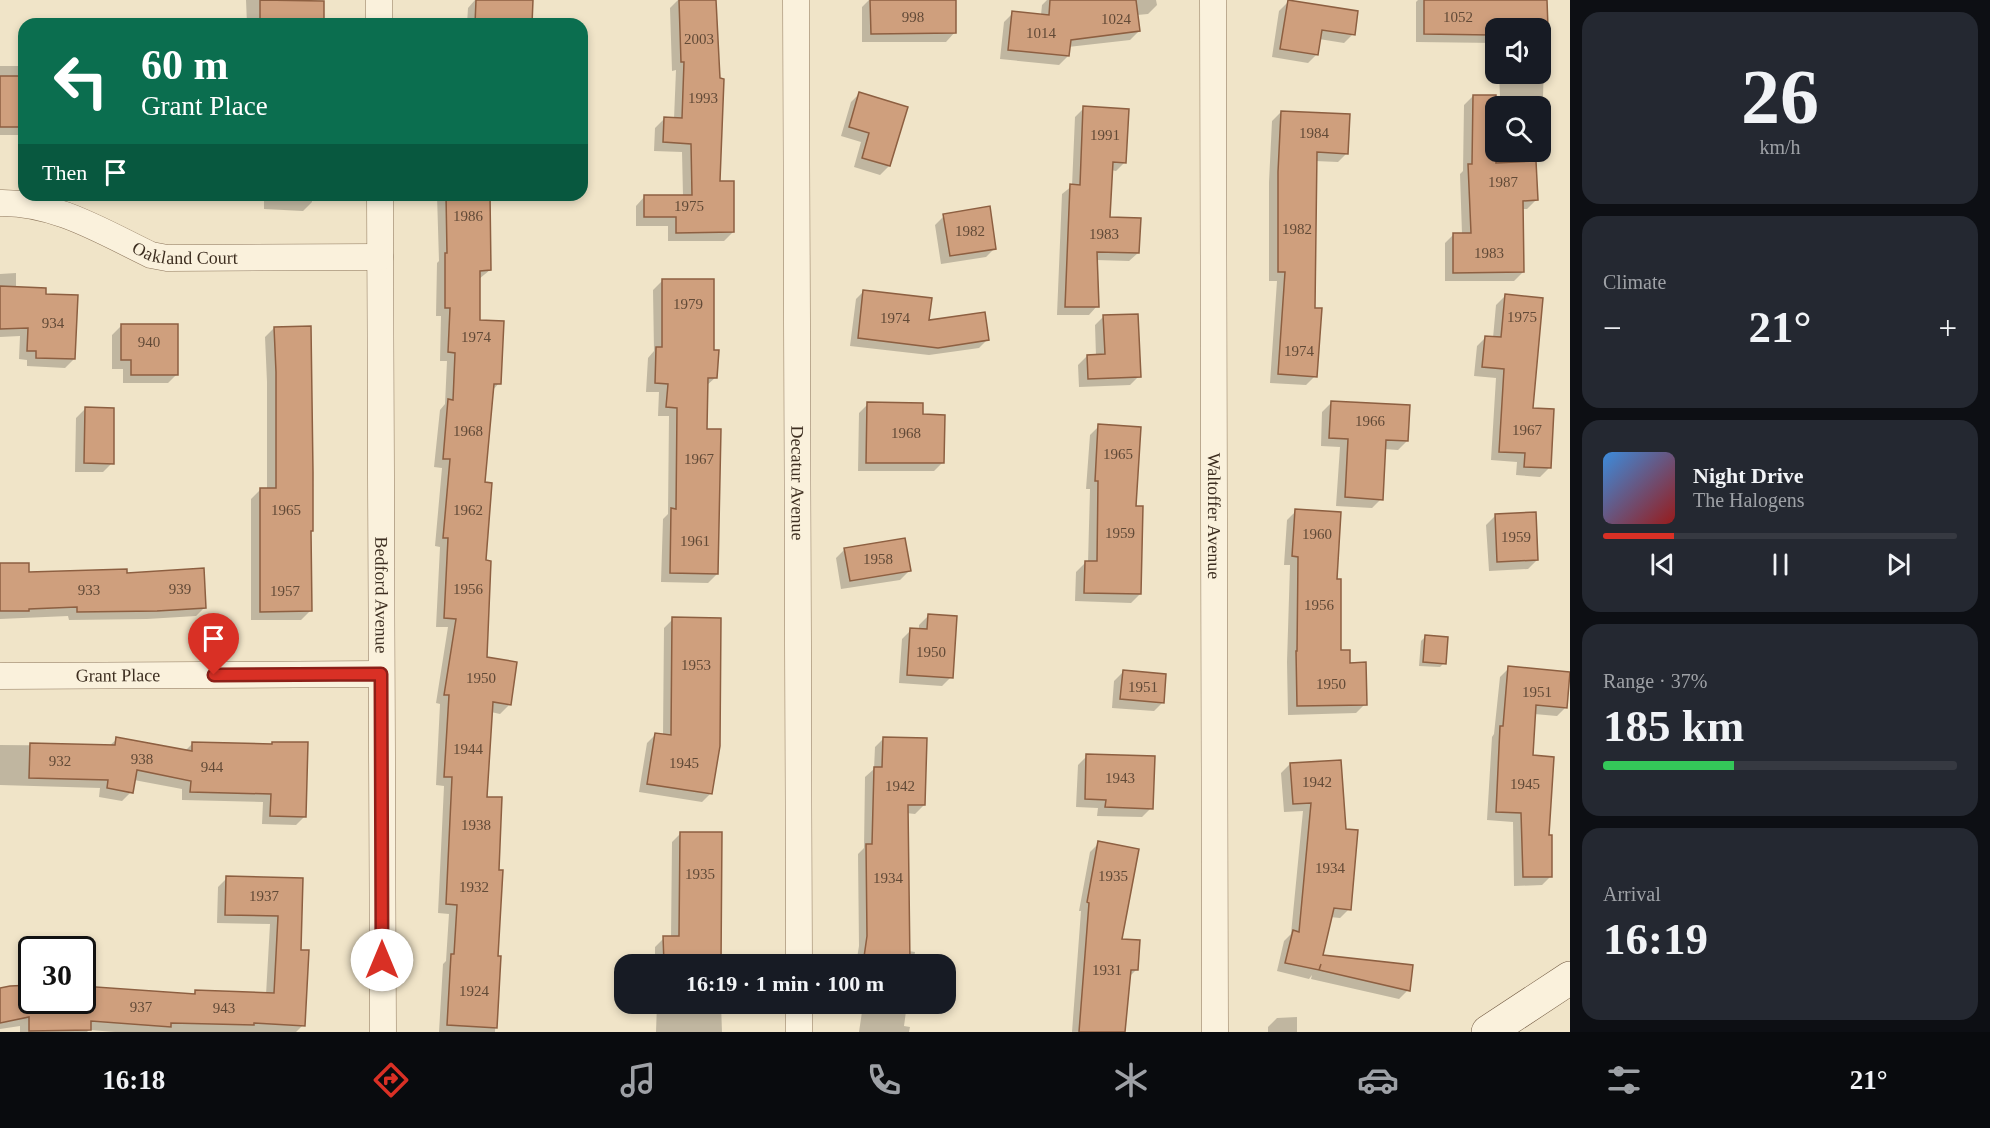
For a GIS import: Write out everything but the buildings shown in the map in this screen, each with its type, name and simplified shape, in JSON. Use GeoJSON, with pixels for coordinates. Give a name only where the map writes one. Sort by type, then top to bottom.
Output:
{"type":"FeatureCollection","features":[{"type":"Feature","properties":{"kind":"main road"},"geometry":{"type":"LineString","coordinates":[[1488,1032],[1570,978]]}},
{"type":"Feature","properties":{"kind":"street"},"geometry":{"type":"LineString","coordinates":[[379,0],[379,18]]}},
{"type":"Feature","properties":{"kind":"street","name":"Decatur Avenue"},"geometry":{"type":"LineString","coordinates":[[796,0],[799,954]]}},
{"type":"Feature","properties":{"kind":"street","name":"Waltoffer Avenue"},"geometry":{"type":"LineString","coordinates":[[1213,0],[1215,1032]]}},
{"type":"Feature","properties":{"kind":"street","name":"Bedford Avenue"},"geometry":{"type":"LineString","coordinates":[[380,201],[383,1032]]}},
{"type":"Feature","properties":{"kind":"street","name":"Oakland Court"},"geometry":{"type":"LineString","coordinates":[[0,203],[13,202],[60,212],[151,255],[167,258],[380,257]]}},
{"type":"Feature","properties":{"kind":"street","name":"Grant Place"},"geometry":{"type":"LineString","coordinates":[[0,676],[381,674]]}},
{"type":"Feature","properties":{"kind":"street"},"geometry":{"type":"LineString","coordinates":[[799,1014],[799,1032]]}},
{"type":"Feature","properties":{"kind":"route"},"geometry":{"type":"LineString","coordinates":[[214,675],[381,674],[382,960]]}}]}
